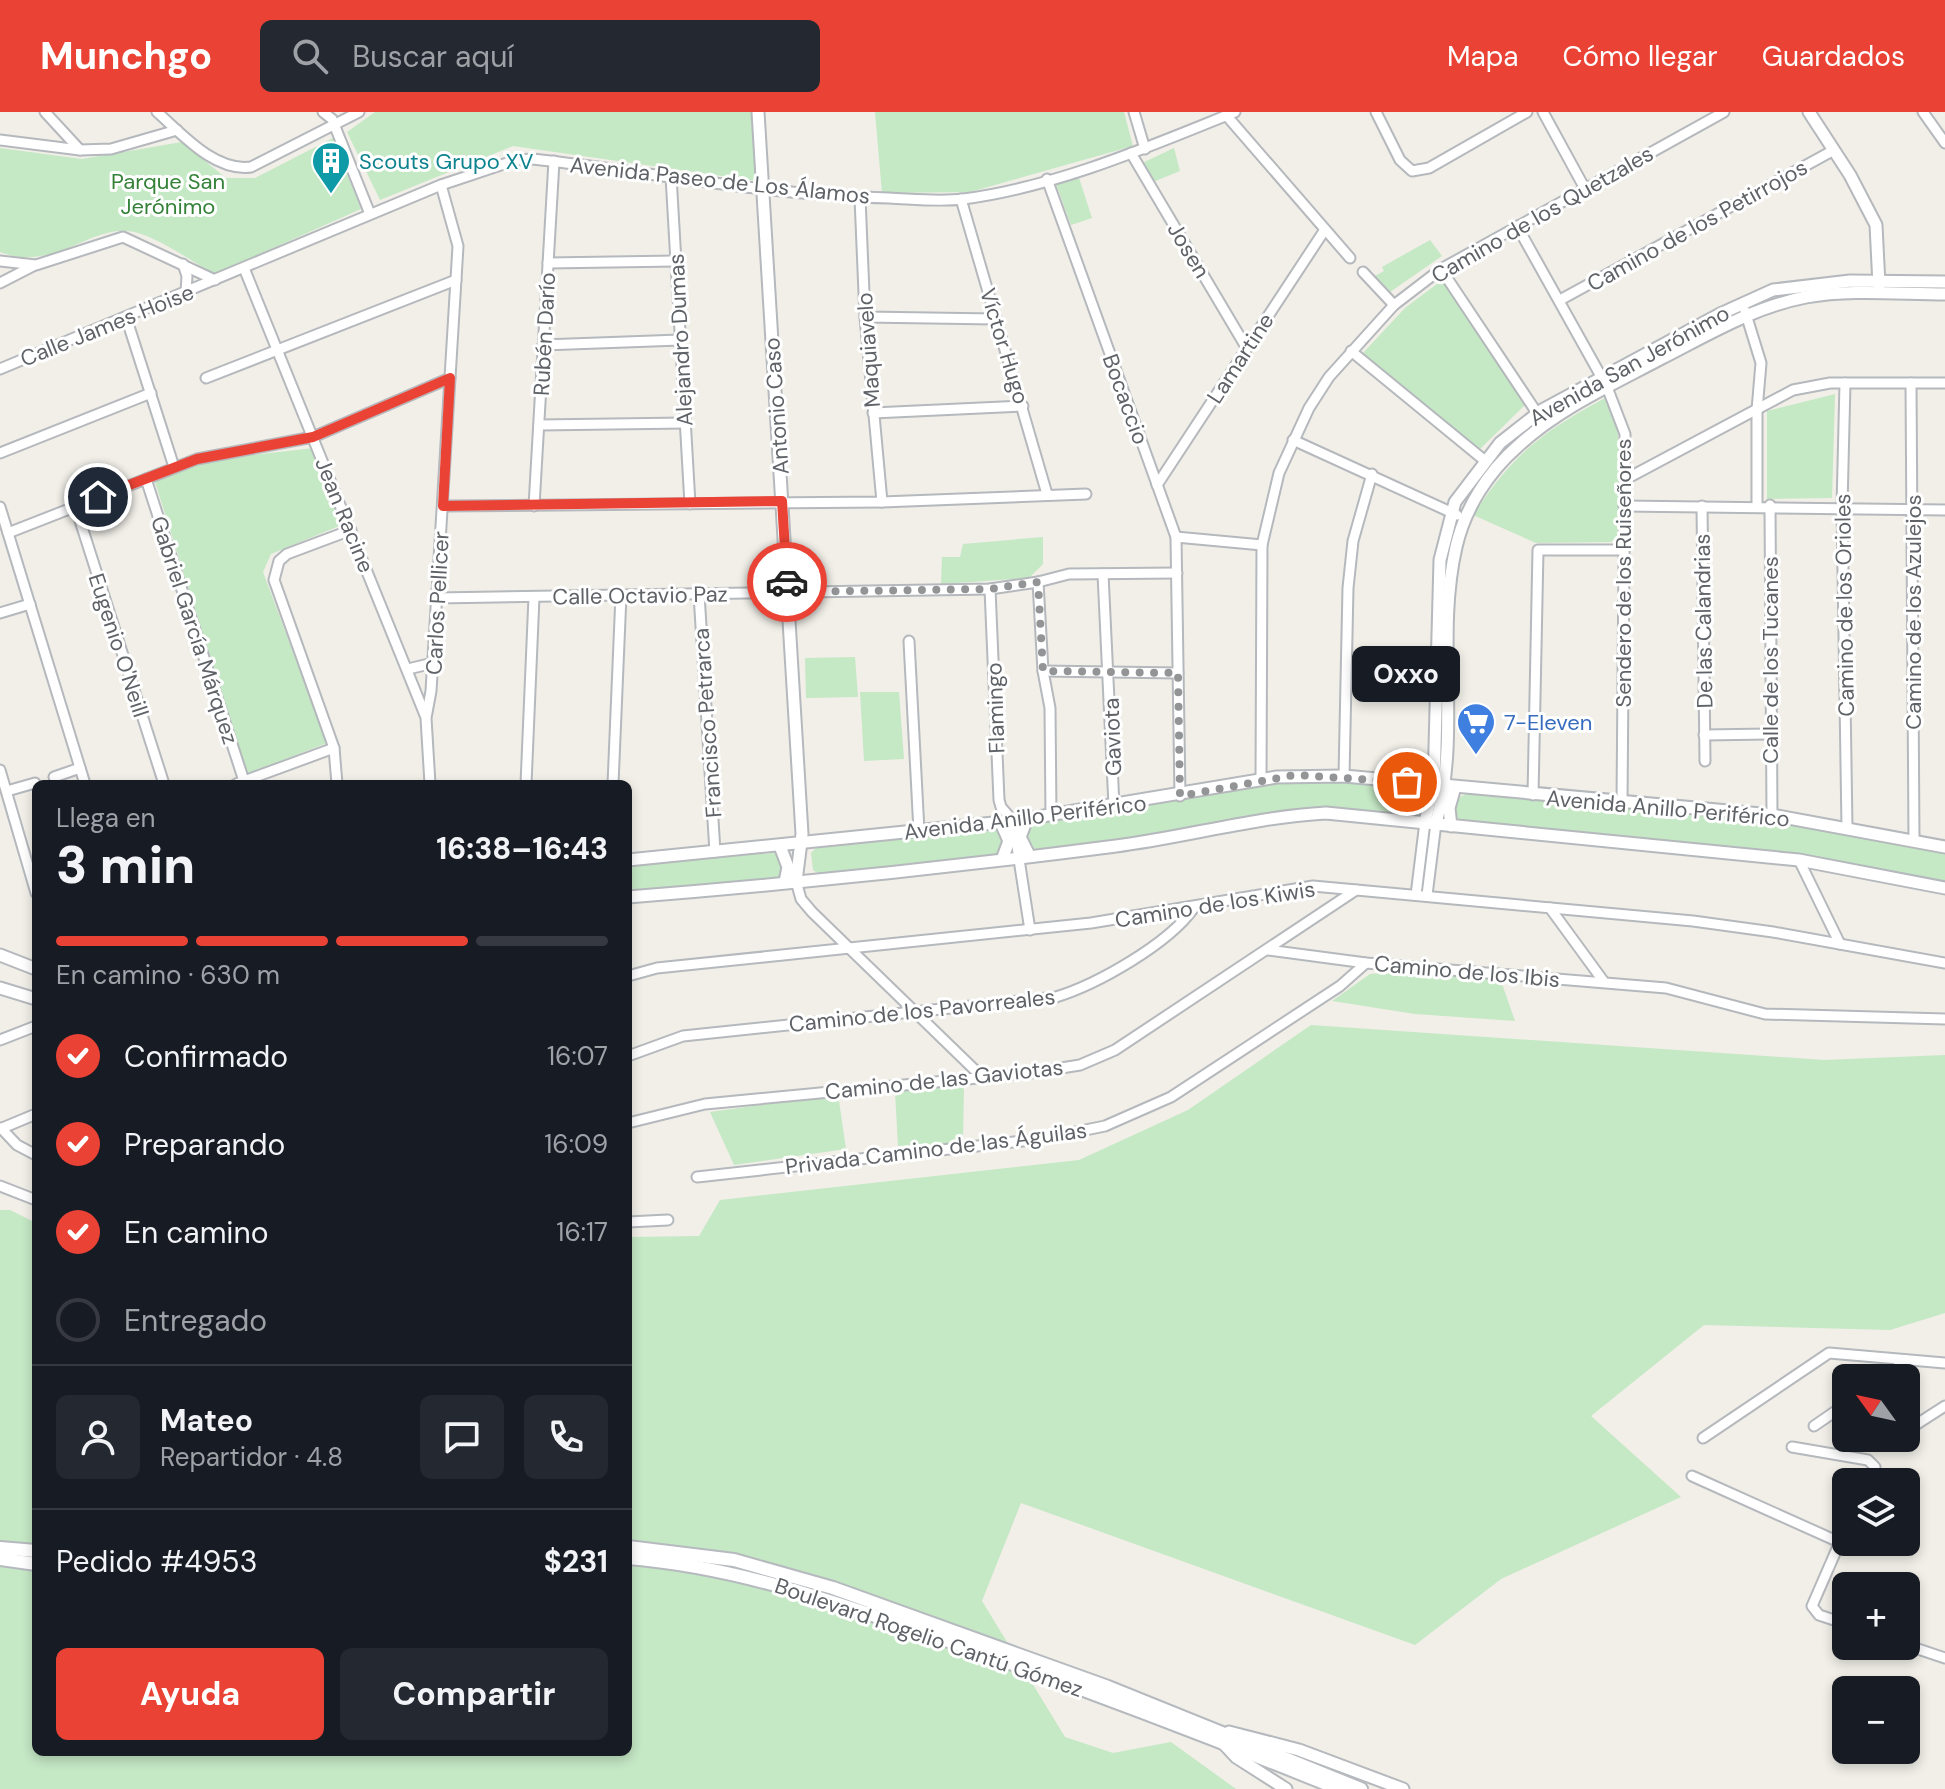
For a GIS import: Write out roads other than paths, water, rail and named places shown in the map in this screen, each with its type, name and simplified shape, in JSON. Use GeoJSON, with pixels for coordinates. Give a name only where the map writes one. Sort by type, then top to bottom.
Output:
{"type":"FeatureCollection","features":[{"type":"Feature","properties":{"kind":"main road","name":"Boulevard Rogelio Cantú Gómez"},"geometry":{"type":"LineString","coordinates":[[632,1547],[702,1554],[769,1567],[1216,1729],[1339,1789]]}},
{"type":"Feature","properties":{"kind":"main road"},"geometry":{"type":"LineString","coordinates":[[0,1548],[32,1551]]}},
{"type":"Feature","properties":{"kind":"main road"},"geometry":{"type":"LineString","coordinates":[[0,1559],[32,1563]]}},
{"type":"Feature","properties":{"kind":"main road","name":"Boulevard Rogelio Cantú Gómez"},"geometry":{"type":"LineString","coordinates":[[632,1559],[729,1571],[811,1593],[1361,1789]]}},
{"type":"Feature","properties":{"kind":"street"},"geometry":{"type":"LineString","coordinates":[[45,112],[80,150]]}},
{"type":"Feature","properties":{"kind":"street"},"geometry":{"type":"LineString","coordinates":[[157,112],[224,165],[236,169],[251,167],[335,127],[359,112]]}},
{"type":"Feature","properties":{"kind":"street"},"geometry":{"type":"LineString","coordinates":[[323,112],[335,127],[370,214]]}},
{"type":"Feature","properties":{"kind":"street","name":"Antonio Caso"},"geometry":{"type":"LineString","coordinates":[[758,112],[805,843]]}},
{"type":"Feature","properties":{"kind":"street"},"geometry":{"type":"LineString","coordinates":[[1134,112],[1145,149]]}},
{"type":"Feature","properties":{"kind":"street"},"geometry":{"type":"LineString","coordinates":[[1376,112],[1400,160],[1412,171],[1429,168],[1527,112]]}},
{"type":"Feature","properties":{"kind":"street"},"geometry":{"type":"LineString","coordinates":[[1543,112],[1584,187]]}},
{"type":"Feature","properties":{"kind":"street","name":"Camino de los Quetzales"},"geometry":{"type":"LineString","coordinates":[[1261,779],[1262,545],[1279,473],[1322,387],[1394,305],[1441,269],[1724,112]]}},
{"type":"Feature","properties":{"kind":"street"},"geometry":{"type":"LineString","coordinates":[[1809,112],[1876,225],[1879,294]]}},
{"type":"Feature","properties":{"kind":"street"},"geometry":{"type":"LineString","coordinates":[[1923,112],[1945,143]]}},
{"type":"Feature","properties":{"kind":"street"},"geometry":{"type":"LineString","coordinates":[[1230,114],[1324,231],[1350,258]]}},
{"type":"Feature","properties":{"kind":"street","name":"Avenida Paseo de Los Álamos"},"geometry":{"type":"LineString","coordinates":[[215,280],[441,185],[516,160],[554,161],[763,189],[860,198],[961,199],[1047,179],[1145,149],[1230,114]]}},
{"type":"Feature","properties":{"kind":"street"},"geometry":{"type":"LineString","coordinates":[[0,140],[80,150],[111,149],[177,130]]}},
{"type":"Feature","properties":{"kind":"street","name":"Camino de los Petirrojos"},"geometry":{"type":"LineString","coordinates":[[1560,300],[1834,150]]}},
{"type":"Feature","properties":{"kind":"street","name":"Josen"},"geometry":{"type":"LineString","coordinates":[[1131,153],[1246,347]]}},
{"type":"Feature","properties":{"kind":"street","name":"Rubén Darío"},"geometry":{"type":"LineString","coordinates":[[534,506],[554,161]]}},
{"type":"Feature","properties":{"kind":"street","name":"Alejandro Dumas"},"geometry":{"type":"LineString","coordinates":[[671,176],[690,504]]}},
{"type":"Feature","properties":{"kind":"street","name":"Bocaccio"},"geometry":{"type":"LineString","coordinates":[[1047,179],[1176,537],[1180,796]]}},
{"type":"Feature","properties":{"kind":"street","name":"Carlos Pellicer"},"geometry":{"type":"LineString","coordinates":[[430,780],[426,718],[433,663],[458,246],[441,185]]}},
{"type":"Feature","properties":{"kind":"street","name":"Maquiavelo"},"geometry":{"type":"LineString","coordinates":[[860,198],[865,317],[882,502]]}},
{"type":"Feature","properties":{"kind":"street","name":"Víctor Hugo"},"geometry":{"type":"LineString","coordinates":[[961,199],[1047,494]]}},
{"type":"Feature","properties":{"kind":"street","name":"Sendero de los Ruiseñores"},"geometry":{"type":"LineString","coordinates":[[1517,226],[1604,382],[1625,434],[1622,803]]}},
{"type":"Feature","properties":{"kind":"street","name":"Lamartine"},"geometry":{"type":"LineString","coordinates":[[1157,485],[1324,231]]}},
{"type":"Feature","properties":{"kind":"street"},"geometry":{"type":"LineString","coordinates":[[0,283],[36,265],[123,237],[215,280]]}},
{"type":"Feature","properties":{"kind":"street"},"geometry":{"type":"LineString","coordinates":[[0,261],[36,265]]}},
{"type":"Feature","properties":{"kind":"street"},"geometry":{"type":"LineString","coordinates":[[548,263],[676,261]]}},
{"type":"Feature","properties":{"kind":"street"},"geometry":{"type":"LineString","coordinates":[[183,264],[187,276],[186,292]]}},
{"type":"Feature","properties":{"kind":"street","name":"Jean Racine"},"geometry":{"type":"LineString","coordinates":[[244,268],[426,718]]}},
{"type":"Feature","properties":{"kind":"street"},"geometry":{"type":"LineString","coordinates":[[1441,269],[1537,413]]}},
{"type":"Feature","properties":{"kind":"street"},"geometry":{"type":"LineString","coordinates":[[1363,272],[1394,305]]}},
{"type":"Feature","properties":{"kind":"street","name":"Calle James Hoise"},"geometry":{"type":"LineString","coordinates":[[0,369],[215,280]]}},
{"type":"Feature","properties":{"kind":"street"},"geometry":{"type":"LineString","coordinates":[[206,378],[456,280]]}},
{"type":"Feature","properties":{"kind":"street","name":"Avenida San Jerónimo"},"geometry":{"type":"LineString","coordinates":[[1439,785],[1437,589],[1451,512],[1484,460],[1512,431],[1537,413],[1800,284],[1879,280],[1945,282]]}},
{"type":"Feature","properties":{"kind":"street","name":"Avenida San Jerónimo"},"geometry":{"type":"LineString","coordinates":[[1744,310],[1807,297],[1945,294]]}},
{"type":"Feature","properties":{"kind":"street"},"geometry":{"type":"LineString","coordinates":[[1744,310],[1760,352],[1757,505]]}},
{"type":"Feature","properties":{"kind":"street"},"geometry":{"type":"LineString","coordinates":[[126,317],[174,467]]}},
{"type":"Feature","properties":{"kind":"street"},"geometry":{"type":"LineString","coordinates":[[865,317],[995,319]]}},
{"type":"Feature","properties":{"kind":"street"},"geometry":{"type":"LineString","coordinates":[[543,345],[680,340]]}},
{"type":"Feature","properties":{"kind":"street"},"geometry":{"type":"LineString","coordinates":[[1351,351],[1484,460]]}},
{"type":"Feature","properties":{"kind":"street"},"geometry":{"type":"LineString","coordinates":[[8,533],[174,467],[313,437],[450,378]]}},
{"type":"Feature","properties":{"kind":"street","name":"Avenida San Jerónimo"},"geometry":{"type":"LineString","coordinates":[[1416,895],[1426,822],[1439,785],[1448,602],[1451,572],[1464,518],[1483,486],[1515,447],[1604,382]]}},
{"type":"Feature","properties":{"kind":"street"},"geometry":{"type":"LineString","coordinates":[[1626,479],[1793,390],[1845,383],[1945,383]]}},
{"type":"Feature","properties":{"kind":"street","name":"Camino de los Orioles"},"geometry":{"type":"LineString","coordinates":[[1845,383],[1842,506],[1847,828]]}},
{"type":"Feature","properties":{"kind":"street","name":"Camino de los Azulejos"},"geometry":{"type":"LineString","coordinates":[[1911,383],[1914,841]]}},
{"type":"Feature","properties":{"kind":"street"},"geometry":{"type":"LineString","coordinates":[[0,453],[151,393]]}},
{"type":"Feature","properties":{"kind":"street"},"geometry":{"type":"LineString","coordinates":[[873,413],[1023,406]]}},
{"type":"Feature","properties":{"kind":"street"},"geometry":{"type":"LineString","coordinates":[[539,425],[685,423]]}},
{"type":"Feature","properties":{"kind":"street"},"geometry":{"type":"LineString","coordinates":[[1293,440],[1464,518]]}},
{"type":"Feature","properties":{"kind":"street"},"geometry":{"type":"LineString","coordinates":[[1344,776],[1351,557],[1372,474]]}},
{"type":"Feature","properties":{"kind":"street","name":"Gabriel García Márquez"},"geometry":{"type":"LineString","coordinates":[[146,479],[239,780]]}},
{"type":"Feature","properties":{"kind":"street"},"geometry":{"type":"LineString","coordinates":[[443,506],[882,502],[1086,494]]}},
{"type":"Feature","properties":{"kind":"street","name":"Eugenio O'Neill"},"geometry":{"type":"LineString","coordinates":[[75,505],[163,780]]}},
{"type":"Feature","properties":{"kind":"street"},"geometry":{"type":"LineString","coordinates":[[1624,506],[1770,505],[1945,510]]}},
{"type":"Feature","properties":{"kind":"street","name":"Calle de los Tucanes"},"geometry":{"type":"LineString","coordinates":[[1770,505],[1769,734],[1772,815]]}},
{"type":"Feature","properties":{"kind":"street","name":"De las Calandrias"},"geometry":{"type":"LineString","coordinates":[[1702,506],[1705,761]]}},
{"type":"Feature","properties":{"kind":"street"},"geometry":{"type":"LineString","coordinates":[[0,507],[84,780]]}},
{"type":"Feature","properties":{"kind":"street"},"geometry":{"type":"LineString","coordinates":[[337,780],[334,748],[274,580],[275,569],[287,554],[351,530]]}},
{"type":"Feature","properties":{"kind":"street"},"geometry":{"type":"LineString","coordinates":[[1176,537],[1262,545]]}},
{"type":"Feature","properties":{"kind":"street"},"geometry":{"type":"LineString","coordinates":[[1533,795],[1538,550],[1622,550]]}},
{"type":"Feature","properties":{"kind":"street","name":"Calle Octavio Paz"},"geometry":{"type":"LineString","coordinates":[[437,598],[990,589],[1038,582],[1060,574],[1177,573]]}},
{"type":"Feature","properties":{"kind":"street","name":"Gaviota"},"geometry":{"type":"LineString","coordinates":[[1103,574],[1114,806]]}},
{"type":"Feature","properties":{"kind":"street"},"geometry":{"type":"LineString","coordinates":[[1038,582],[1043,671],[1050,723],[1051,815]]}},
{"type":"Feature","properties":{"kind":"street","name":"Flamingo"},"geometry":{"type":"LineString","coordinates":[[990,589],[999,800],[1024,855],[1030,930]]}},
{"type":"Feature","properties":{"kind":"street","name":"Francisco Petrarca"},"geometry":{"type":"LineString","coordinates":[[699,594],[715,852]]}},
{"type":"Feature","properties":{"kind":"street"},"geometry":{"type":"LineString","coordinates":[[613,780],[621,595]]}},
{"type":"Feature","properties":{"kind":"street"},"geometry":{"type":"LineString","coordinates":[[526,780],[534,597]]}},
{"type":"Feature","properties":{"kind":"street"},"geometry":{"type":"LineString","coordinates":[[0,613],[30,604]]}},
{"type":"Feature","properties":{"kind":"street"},"geometry":{"type":"LineString","coordinates":[[909,641],[919,831]]}},
{"type":"Feature","properties":{"kind":"street"},"geometry":{"type":"LineString","coordinates":[[408,669],[433,663]]}},
{"type":"Feature","properties":{"kind":"street"},"geometry":{"type":"LineString","coordinates":[[1043,671],[1178,673]]}},
{"type":"Feature","properties":{"kind":"street"},"geometry":{"type":"LineString","coordinates":[[1704,735],[1769,734]]}},
{"type":"Feature","properties":{"kind":"street"},"geometry":{"type":"LineString","coordinates":[[264,780],[334,748]]}},
{"type":"Feature","properties":{"kind":"street"},"geometry":{"type":"LineString","coordinates":[[54,777],[80,768]]}},
{"type":"Feature","properties":{"kind":"street"},"geometry":{"type":"LineString","coordinates":[[0,770],[32,879]]}},
{"type":"Feature","properties":{"kind":"street","name":"Avenida Anillo Periférico"},"geometry":{"type":"LineString","coordinates":[[632,860],[1007,822],[1180,796],[1261,779],[1344,776],[1772,815],[1945,847]]}},
{"type":"Feature","properties":{"kind":"street"},"geometry":{"type":"LineString","coordinates":[[7,791],[32,784]]}},
{"type":"Feature","properties":{"kind":"street"},"geometry":{"type":"LineString","coordinates":[[1426,822],[1423,805],[1439,785],[1449,808],[1451,826]]}},
{"type":"Feature","properties":{"kind":"street","name":"Avenida Anillo Periférico"},"geometry":{"type":"LineString","coordinates":[[632,897],[1118,846],[1305,814],[1426,822],[1799,860],[1945,888]]}},
{"type":"Feature","properties":{"kind":"street"},"geometry":{"type":"LineString","coordinates":[[1024,855],[1020,841],[1027,819]]}},
{"type":"Feature","properties":{"kind":"street"},"geometry":{"type":"LineString","coordinates":[[1003,857],[1009,841],[1007,822]]}},
{"type":"Feature","properties":{"kind":"street","name":"Avenida San Jerónimo"},"geometry":{"type":"LineString","coordinates":[[1426,822],[1427,895]]}},
{"type":"Feature","properties":{"kind":"street"},"geometry":{"type":"LineString","coordinates":[[805,843],[805,861],[813,880]]}},
{"type":"Feature","properties":{"kind":"street"},"geometry":{"type":"LineString","coordinates":[[790,881],[805,843]]}},
{"type":"Feature","properties":{"kind":"street"},"geometry":{"type":"LineString","coordinates":[[780,846],[790,881],[801,899],[981,1076]]}},
{"type":"Feature","properties":{"kind":"street"},"geometry":{"type":"LineString","coordinates":[[1799,860],[1840,944]]}},
{"type":"Feature","properties":{"kind":"street","name":"Camino de los Kiwis"},"geometry":{"type":"LineString","coordinates":[[632,975],[657,968],[1030,930],[1193,909],[1313,886],[1693,921],[1945,963]]}},
{"type":"Feature","properties":{"kind":"street","name":"Camino de las Gaviotas"},"geometry":{"type":"LineString","coordinates":[[632,1122],[705,1104],[1030,1073],[1095,1059],[1268,950],[1356,890]]}},
{"type":"Feature","properties":{"kind":"street"},"geometry":{"type":"LineString","coordinates":[[1550,908],[1604,982]]}},
{"type":"Feature","properties":{"kind":"street","name":"Camino de los Pavorreales"},"geometry":{"type":"LineString","coordinates":[[632,1055],[683,1036],[1056,997],[1075,991],[1161,940],[1193,909]]}},
{"type":"Feature","properties":{"kind":"street","name":"Camino de los Ibis"},"geometry":{"type":"LineString","coordinates":[[1268,950],[1366,963],[1666,988],[1765,1014],[1945,1019]]}},
{"type":"Feature","properties":{"kind":"street"},"geometry":{"type":"LineString","coordinates":[[0,955],[32,967]]}},
{"type":"Feature","properties":{"kind":"street","name":"Privada Camino de las Águilas"},"geometry":{"type":"LineString","coordinates":[[697,1177],[1031,1140],[1105,1126],[1171,1097],[1340,986],[1366,963]]}},
{"type":"Feature","properties":{"kind":"street"},"geometry":{"type":"LineString","coordinates":[[0,988],[32,998]]}},
{"type":"Feature","properties":{"kind":"street"},"geometry":{"type":"LineString","coordinates":[[0,1040],[32,1028]]}},
{"type":"Feature","properties":{"kind":"street"},"geometry":{"type":"LineString","coordinates":[[32,1116],[0,1128],[17,1145],[32,1153]]}},
{"type":"Feature","properties":{"kind":"street"},"geometry":{"type":"LineString","coordinates":[[0,1186],[32,1198]]}},
{"type":"Feature","properties":{"kind":"street"},"geometry":{"type":"LineString","coordinates":[[632,1222],[668,1220]]}},
{"type":"Feature","properties":{"kind":"street"},"geometry":{"type":"LineString","coordinates":[[1703,1438],[1829,1353],[1945,1363]]}},
{"type":"Feature","properties":{"kind":"street"},"geometry":{"type":"LineString","coordinates":[[1901,1364],[1906,1360]]}},
{"type":"Feature","properties":{"kind":"street"},"geometry":{"type":"LineString","coordinates":[[1920,1422],[1945,1406]]}},
{"type":"Feature","properties":{"kind":"street"},"geometry":{"type":"LineString","coordinates":[[1814,1426],[1832,1414]]}},
{"type":"Feature","properties":{"kind":"street"},"geometry":{"type":"LineString","coordinates":[[1792,1447],[1868,1460],[1874,1468]]}},
{"type":"Feature","properties":{"kind":"street"},"geometry":{"type":"LineString","coordinates":[[1692,1476],[1832,1539]]}},
{"type":"Feature","properties":{"kind":"street"},"geometry":{"type":"LineString","coordinates":[[1832,1619],[1819,1615],[1812,1606],[1833,1556]]}},
{"type":"Feature","properties":{"kind":"street"},"geometry":{"type":"LineString","coordinates":[[1920,1650],[1945,1658]]}},
{"type":"Feature","properties":{"kind":"street","name":"Boulevard Rogelio Cantú Gómez"},"geometry":{"type":"LineString","coordinates":[[1216,1729],[1299,1750],[1403,1789]]}},
{"type":"Feature","properties":{"kind":"street","name":"Boulevard Rogelio Cantú Gómez"},"geometry":{"type":"LineString","coordinates":[[1223,1742],[1236,1757],[1286,1789]]}},
{"type":"Feature","properties":{"kind":"place","name":"Scouts Grupo XV"},"geometry":{"type":"Point","coordinates":[331,195]}},
{"type":"Feature","properties":{"kind":"place","name":"7-Eleven"},"geometry":{"type":"Point","coordinates":[1476,756]}},
{"type":"Feature","properties":{"kind":"place","name":"Oxxo"},"geometry":{"type":"Point","coordinates":[1407,782]}},
{"type":"Feature","properties":{"kind":"park label","name":"Parque San Jerónimo"},"geometry":{"type":"Point","coordinates":[168,194]}}]}
